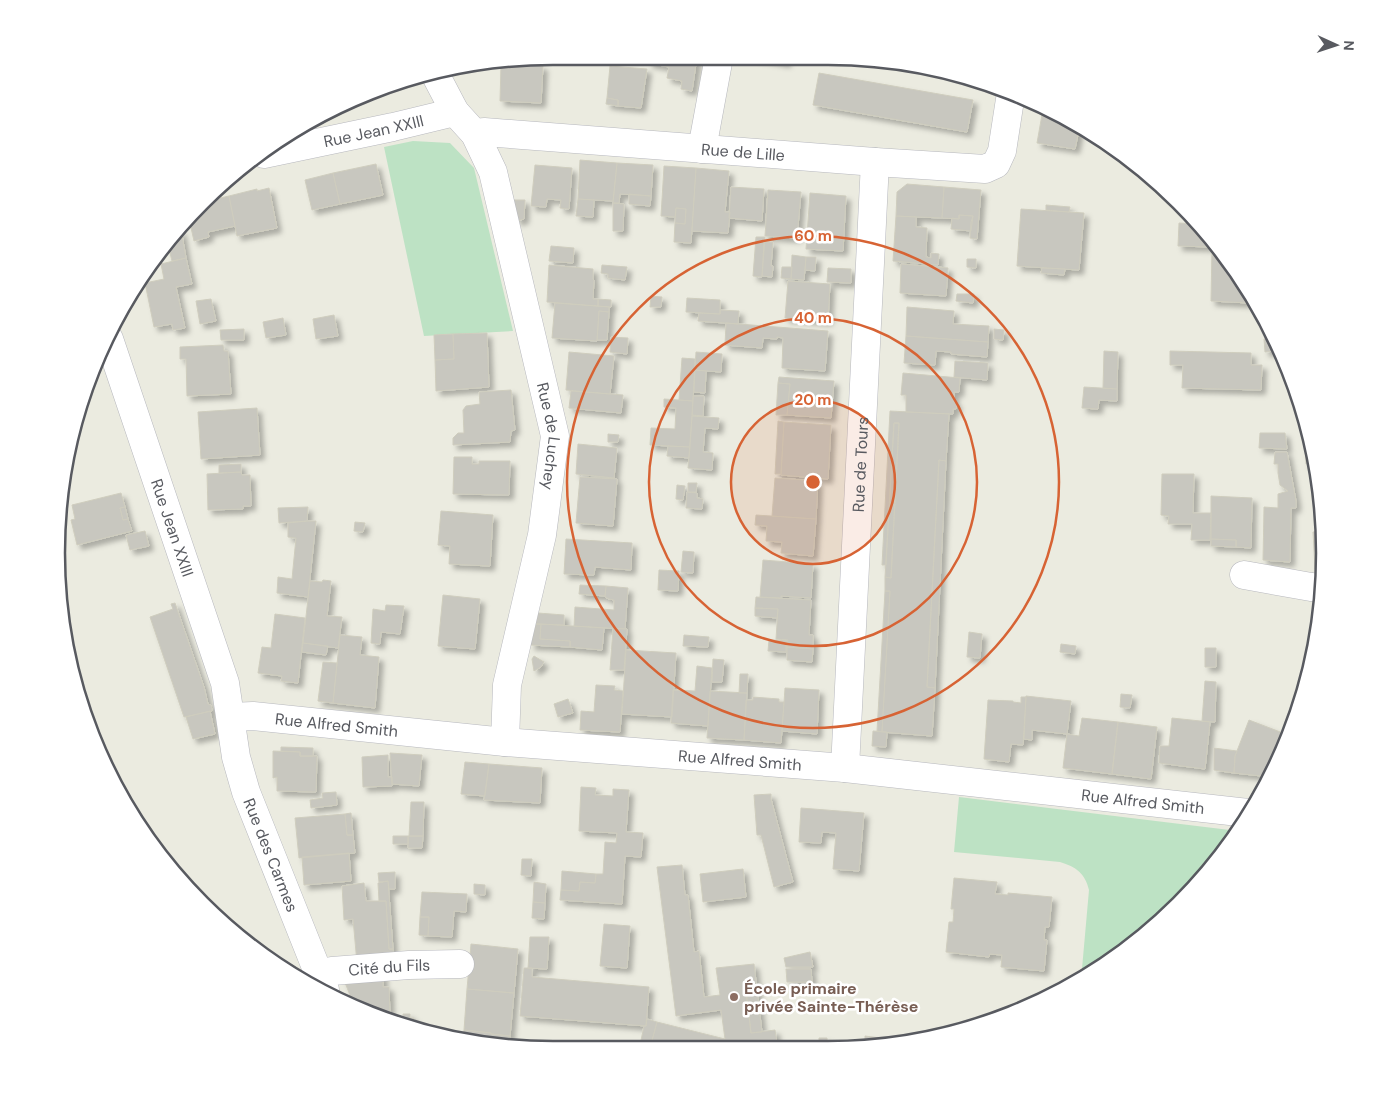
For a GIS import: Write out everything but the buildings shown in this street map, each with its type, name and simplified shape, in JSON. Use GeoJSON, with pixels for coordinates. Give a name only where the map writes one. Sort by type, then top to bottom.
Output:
{"type":"FeatureCollection","features":[{"type":"Feature","properties":{"kind":"street"},"geometry":{"type":"LineString","coordinates":[[702,149],[718,65]]}},
{"type":"Feature","properties":{"kind":"street","name":"Rue de Luchey"},"geometry":{"type":"LineString","coordinates":[[438,79],[455,112],[475,134],[493,172],[555,436],[542,535],[507,685],[505,742]]}},
{"type":"Feature","properties":{"kind":"street","name":"Rue de Lille"},"geometry":{"type":"LineString","coordinates":[[475,134],[484,132],[985,169],[996,164],[1002,151],[1010,100]]}},
{"type":"Feature","properties":{"kind":"street","name":"Rue Jean XXIII"},"geometry":{"type":"LineString","coordinates":[[276,152],[455,112]]}},
{"type":"Feature","properties":{"kind":"street","name":"Rue de Tours"},"geometry":{"type":"LineString","coordinates":[[845,768],[875,162]]}},
{"type":"Feature","properties":{"kind":"street","name":"Rue Jean XXIII"},"geometry":{"type":"LineString","coordinates":[[111,345],[225,683],[231,718]]}},
{"type":"Feature","properties":{"kind":"street"},"geometry":{"type":"LineString","coordinates":[[1244,575],[1315,587]]}},
{"type":"Feature","properties":{"kind":"street","name":"Rue Alfred Smith"},"geometry":{"type":"LineString","coordinates":[[231,718],[253,716],[505,742],[845,768],[1241,813]]}},
{"type":"Feature","properties":{"kind":"street","name":"Rue des Carmes"},"geometry":{"type":"LineString","coordinates":[[231,718],[236,757],[246,792],[322,982]]}},
{"type":"Feature","properties":{"kind":"street","name":"Cité du Fils"},"geometry":{"type":"LineString","coordinates":[[322,982],[332,971],[409,965],[460,964]]}},
{"type":"Feature","properties":{"kind":"green space"},"geometry":{"type":"Polygon","coordinates":[[[413,141],[450,143],[474,168],[513,331],[424,336],[384,147],[413,141]]]}},
{"type":"Feature","properties":{"kind":"green space"},"geometry":{"type":"Polygon","coordinates":[[[959,797],[1230,830],[1195,875],[1150,920],[1082,970],[1089,890],[1085,879],[1079,872],[1071,866],[1060,862],[954,852],[959,797]]]}},
{"type":"Feature","properties":{"kind":"place","name":"École primaire privée Sainte-Thérèse"},"geometry":{"type":"Point","coordinates":[734,997]}}]}
